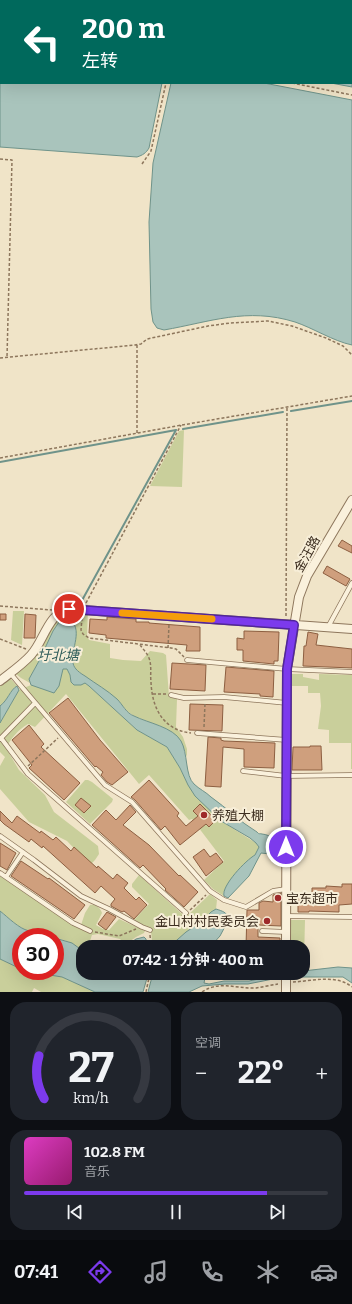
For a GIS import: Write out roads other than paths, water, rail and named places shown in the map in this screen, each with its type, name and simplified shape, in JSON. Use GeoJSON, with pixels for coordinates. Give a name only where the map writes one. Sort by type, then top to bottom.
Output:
{"type":"FeatureCollection","features":[{"type":"Feature","properties":{"kind":"street","name":"金汪路"},"geometry":{"type":"LineString","coordinates":[[286,940],[287,669],[299,597],[307,576],[352,500]]}},
{"type":"Feature","properties":{"kind":"street"},"geometry":{"type":"LineString","coordinates":[[0,682],[31,655],[51,622],[62,610],[69,609],[352,629]]}},
{"type":"Feature","properties":{"kind":"street"},"geometry":{"type":"LineString","coordinates":[[286,980],[286,992]]}},
{"type":"Feature","properties":{"kind":"lane"},"geometry":{"type":"LineString","coordinates":[[328,627],[352,583]]}},
{"type":"Feature","properties":{"kind":"lane"},"geometry":{"type":"LineString","coordinates":[[187,660],[287,669],[352,672]]}},
{"type":"Feature","properties":{"kind":"lane"},"geometry":{"type":"LineString","coordinates":[[10,673],[104,785],[132,802],[210,891],[224,900],[246,907],[273,891],[286,889]]}},
{"type":"Feature","properties":{"kind":"lane"},"geometry":{"type":"LineString","coordinates":[[170,695],[184,698],[224,697],[287,703]]}},
{"type":"Feature","properties":{"kind":"lane"},"geometry":{"type":"LineString","coordinates":[[35,703],[0,738],[25,771],[186,913]]}},
{"type":"Feature","properties":{"kind":"lane"},"geometry":{"type":"LineString","coordinates":[[197,733],[287,740]]}},
{"type":"Feature","properties":{"kind":"lane"},"geometry":{"type":"LineString","coordinates":[[243,771],[286,776],[352,775]]}},
{"type":"Feature","properties":{"kind":"lane"},"geometry":{"type":"LineString","coordinates":[[0,836],[80,896],[150,930]]}},
{"type":"Feature","properties":{"kind":"lane"},"geometry":{"type":"LineString","coordinates":[[6,876],[23,852]]}},
{"type":"Feature","properties":{"kind":"lane"},"geometry":{"type":"LineString","coordinates":[[0,873],[73,923],[90,931]]}},
{"type":"Feature","properties":{"kind":"lane"},"geometry":{"type":"LineString","coordinates":[[286,916],[352,917]]}},
{"type":"Feature","properties":{"kind":"lane"},"geometry":{"type":"LineString","coordinates":[[262,931],[286,932]]}},
{"type":"Feature","properties":{"kind":"water"},"geometry":{"type":"Polygon","coordinates":[[[0,84],[162,84],[149,148],[143,155],[137,157],[0,147],[0,84]]]}},
{"type":"Feature","properties":{"kind":"water"},"geometry":{"type":"Polygon","coordinates":[[[171,84],[269,84],[352,100],[352,345],[338,341],[295,322],[261,316],[229,317],[164,330],[157,328],[153,322],[151,309],[149,222],[153,163],[171,84]]]}},
{"type":"Feature","properties":{"kind":"water"},"geometry":{"type":"Polygon","coordinates":[[[336,84],[352,84],[352,87],[336,84]]]}},
{"type":"Feature","properties":{"kind":"water","name":"圩北塘"},"geometry":{"type":"Polygon","coordinates":[[[68,618],[76,628],[73,663],[76,669],[119,701],[131,715],[160,726],[177,736],[183,746],[189,776],[194,784],[259,834],[276,840],[281,848],[279,851],[270,854],[261,853],[249,876],[228,898],[224,896],[226,886],[240,868],[255,855],[259,847],[256,843],[221,821],[195,796],[167,747],[137,730],[85,683],[81,685],[74,685],[71,682],[67,669],[63,669],[59,686],[54,693],[31,685],[29,679],[53,631],[61,619],[68,618]]]}},
{"type":"Feature","properties":{"kind":"water","name":"圩北塘"},"geometry":{"type":"Polygon","coordinates":[[[17,686],[19,690],[0,723],[0,706],[17,686]]]}},
{"type":"Feature","properties":{"kind":"water"},"geometry":{"type":"Polygon","coordinates":[[[216,909],[222,911],[226,913],[229,919],[216,940],[177,940],[201,922],[216,909]]]}},
{"type":"Feature","properties":{"kind":"water"},"geometry":{"type":"Polygon","coordinates":[[[0,911],[22,928],[12,928],[12,965],[0,959],[0,911]]]}},
{"type":"Feature","properties":{"kind":"water"},"geometry":{"type":"Polygon","coordinates":[[[144,937],[146,940],[135,940],[144,937]]]}},
{"type":"Feature","properties":{"kind":"water"},"geometry":{"type":"Polygon","coordinates":[[[64,941],[76,946],[76,980],[146,980],[143,992],[95,992],[64,978],[64,941]]]}},
{"type":"Feature","properties":{"kind":"water"},"geometry":{"type":"Polygon","coordinates":[[[338,967],[352,968],[352,983],[343,977],[310,977],[310,970],[338,967]]]}},
{"type":"Feature","properties":{"kind":"water"},"geometry":{"type":"Polygon","coordinates":[[[151,980],[205,980],[204,983],[209,984],[224,981],[268,980],[248,984],[202,986],[189,992],[148,992],[151,980]]]}},
{"type":"Feature","properties":{"kind":"waterway"},"geometry":{"type":"LineString","coordinates":[[291,411],[352,401]]}},
{"type":"Feature","properties":{"kind":"waterway"},"geometry":{"type":"LineString","coordinates":[[183,429],[283,412]]}},
{"type":"Feature","properties":{"kind":"waterway"},"geometry":{"type":"LineString","coordinates":[[0,462],[176,430]]}},
{"type":"Feature","properties":{"kind":"waterway"},"geometry":{"type":"LineString","coordinates":[[80,604],[176,430]]}},
{"type":"Feature","properties":{"kind":"place","name":"养殖大棚"},"geometry":{"type":"Point","coordinates":[204,815]}},
{"type":"Feature","properties":{"kind":"place","name":"宝东超市"},"geometry":{"type":"Point","coordinates":[278,898]}},
{"type":"Feature","properties":{"kind":"place","name":"金山村村民委员会"},"geometry":{"type":"Point","coordinates":[267,921]}}]}
